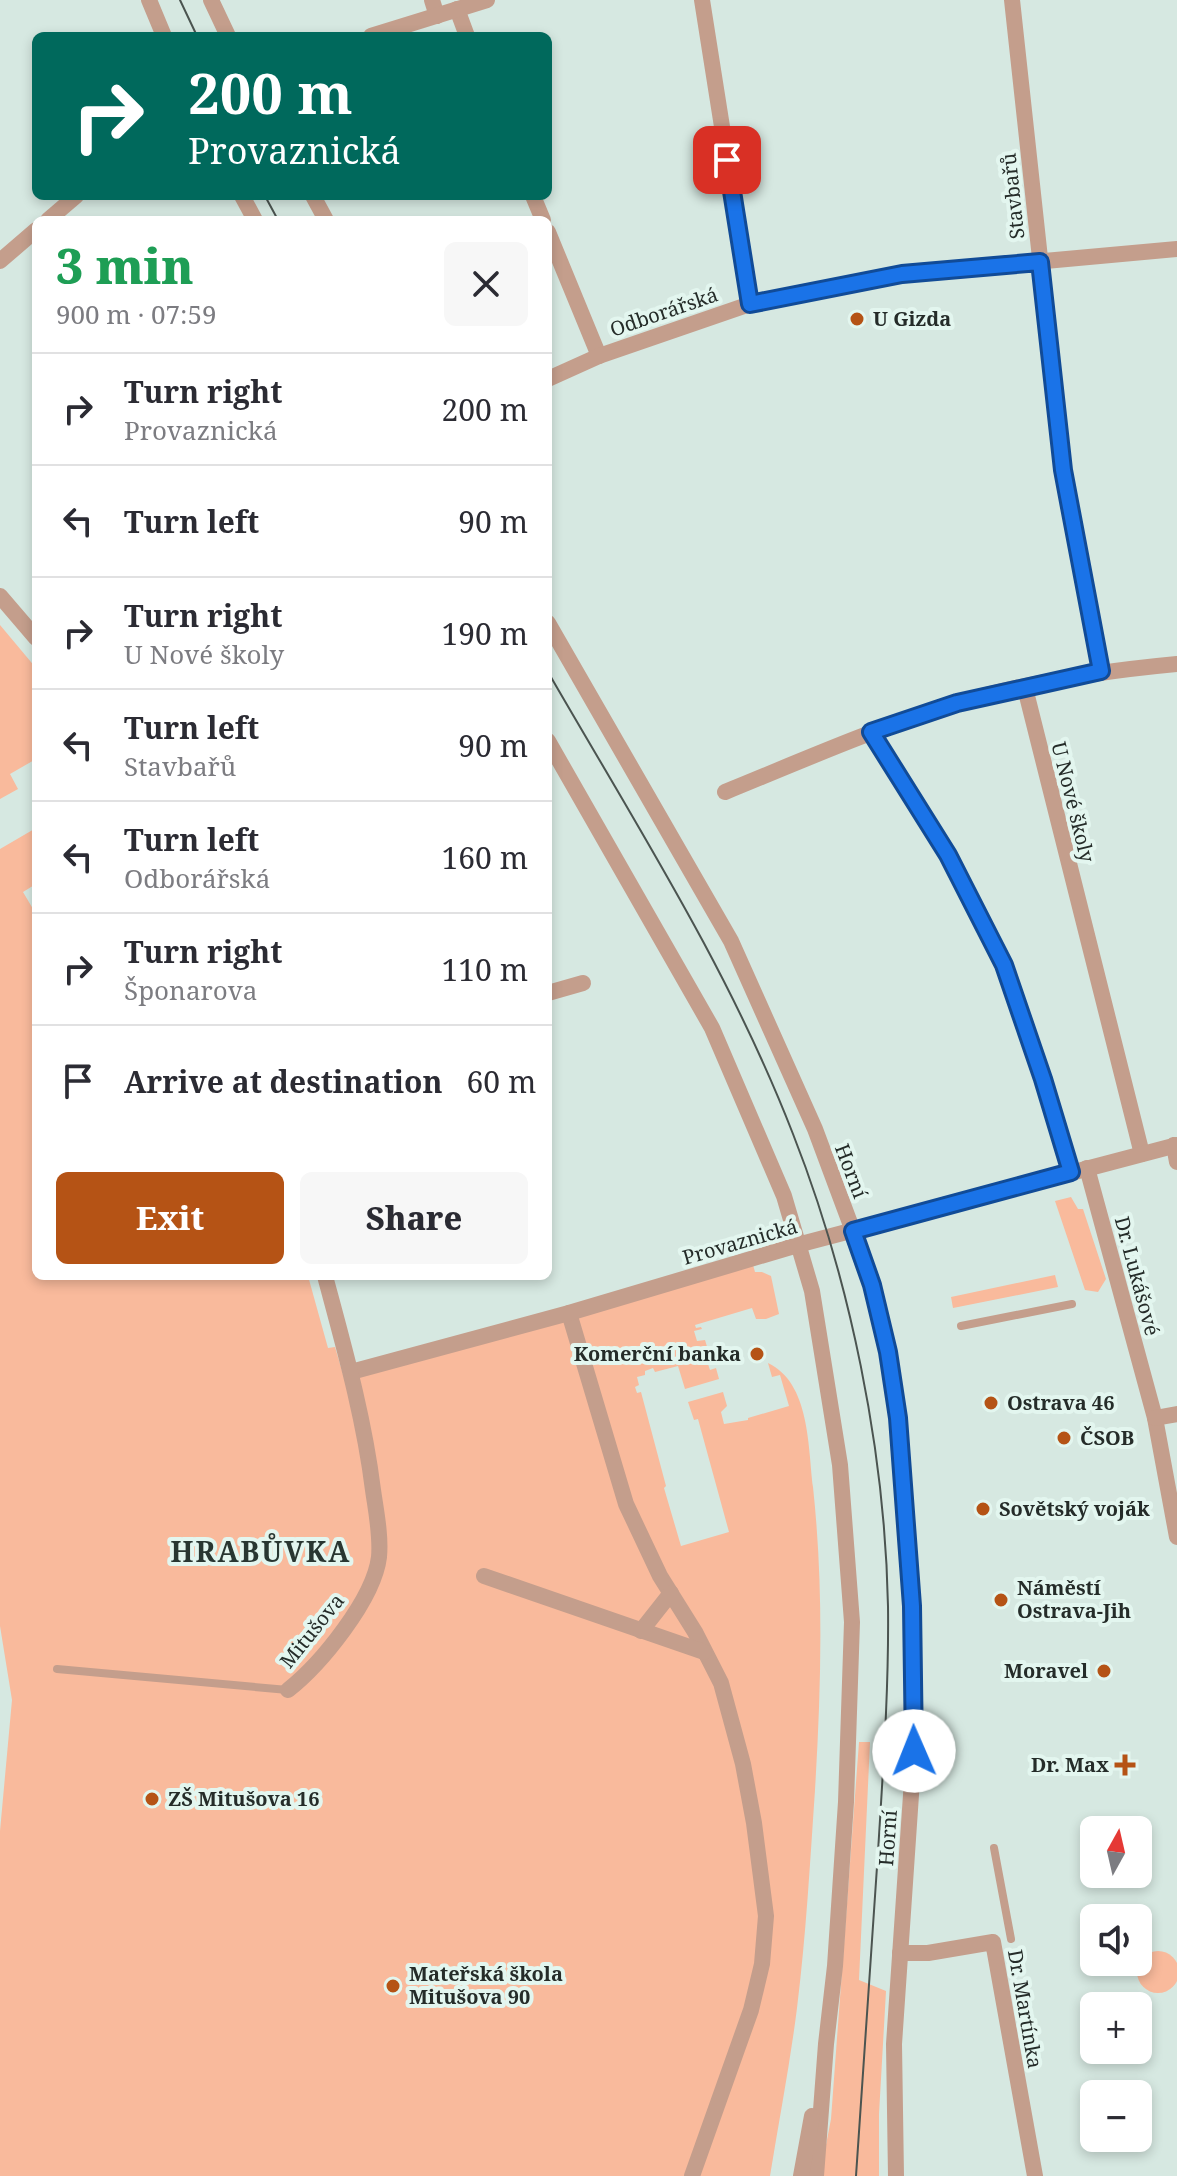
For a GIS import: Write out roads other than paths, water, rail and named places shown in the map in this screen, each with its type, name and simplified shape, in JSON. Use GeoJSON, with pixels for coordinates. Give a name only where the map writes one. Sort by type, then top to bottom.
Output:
{"type":"FeatureCollection","features":[{"type":"Feature","properties":{"kind":"street"},"geometry":{"type":"LineString","coordinates":[[149,0],[162,32]]}},
{"type":"Feature","properties":{"kind":"street"},"geometry":{"type":"LineString","coordinates":[[211,0],[226,32]]}},
{"type":"Feature","properties":{"kind":"street"},"geometry":{"type":"LineString","coordinates":[[380,32],[434,8],[457,9],[487,0]]}},
{"type":"Feature","properties":{"kind":"street"},"geometry":{"type":"LineString","coordinates":[[702,0],[750,304]]}},
{"type":"Feature","properties":{"kind":"street","name":"Stavbařů"},"geometry":{"type":"LineString","coordinates":[[1012,0],[1063,470],[1101,671]]}},
{"type":"Feature","properties":{"kind":"street"},"geometry":{"type":"LineString","coordinates":[[457,9],[466,32]]}},
{"type":"Feature","properties":{"kind":"street"},"geometry":{"type":"LineString","coordinates":[[53,216],[71,200]]}},
{"type":"Feature","properties":{"kind":"street"},"geometry":{"type":"LineString","coordinates":[[0,261],[32,233]]}},
{"type":"Feature","properties":{"kind":"street"},"geometry":{"type":"LineString","coordinates":[[552,242],[599,356]]}},
{"type":"Feature","properties":{"kind":"street","name":"Odborářská"},"geometry":{"type":"LineString","coordinates":[[552,377],[599,356],[750,304],[902,274],[1177,249]]}},
{"type":"Feature","properties":{"kind":"street"},"geometry":{"type":"LineString","coordinates":[[0,596],[32,633]]}},
{"type":"Feature","properties":{"kind":"street","name":"Horní"},"geometry":{"type":"LineString","coordinates":[[552,630],[731,941],[815,1129],[872,1285],[888,1352],[898,1418],[912,1606],[914,1751],[894,2044],[897,2176]]}},
{"type":"Feature","properties":{"kind":"street"},"geometry":{"type":"LineString","coordinates":[[725,792],[871,732],[957,703],[1101,671],[1177,664]]}},
{"type":"Feature","properties":{"kind":"street","name":"U Nové školy"},"geometry":{"type":"LineString","coordinates":[[1025,688],[1142,1154]]}},
{"type":"Feature","properties":{"kind":"street","name":"Dr. Lukášové"},"geometry":{"type":"LineString","coordinates":[[871,732],[948,855],[1004,965],[1043,1079],[1079,1170],[1155,1418],[1177,1537]]}},
{"type":"Feature","properties":{"kind":"street"},"geometry":{"type":"LineString","coordinates":[[552,748],[712,1028],[784,1196],[801,1244],[812,1291],[840,1465],[852,1622],[846,1802],[816,2176]]}},
{"type":"Feature","properties":{"kind":"street"},"geometry":{"type":"LineString","coordinates":[[552,992],[583,983]]}},
{"type":"Feature","properties":{"kind":"street","name":"Provaznická"},"geometry":{"type":"LineString","coordinates":[[351,1372],[569,1313],[801,1244],[1142,1154],[1176,1151]]}},
{"type":"Feature","properties":{"kind":"street","name":"Mitušova"},"geometry":{"type":"LineString","coordinates":[[288,1690],[303,1678],[352,1618],[368,1594],[379,1556],[370,1466],[351,1372],[326,1280]]}},
{"type":"Feature","properties":{"kind":"street"},"geometry":{"type":"LineString","coordinates":[[569,1313],[626,1504],[721,1683],[743,1764],[766,1916],[762,1964],[751,2010],[692,2176]]}},
{"type":"Feature","properties":{"kind":"street"},"geometry":{"type":"LineString","coordinates":[[1155,1418],[1177,1414]]}},
{"type":"Feature","properties":{"kind":"street"},"geometry":{"type":"LineString","coordinates":[[484,1576],[704,1652]]}},
{"type":"Feature","properties":{"kind":"street"},"geometry":{"type":"LineString","coordinates":[[641,1631],[671,1593]]}},
{"type":"Feature","properties":{"kind":"street","name":"Dr. Martínka"},"geometry":{"type":"LineString","coordinates":[[900,1953],[928,1953],[993,1942],[1035,2176]]}},
{"type":"Feature","properties":{"kind":"street"},"geometry":{"type":"LineString","coordinates":[[801,2176],[826,2044]]}},
{"type":"Feature","properties":{"kind":"lane"},"geometry":{"type":"LineString","coordinates":[[961,1326],[1072,1304]]}},
{"type":"Feature","properties":{"kind":"lane","name":"Mitušova"},"geometry":{"type":"LineString","coordinates":[[57,1669],[288,1690]]}},
{"type":"Feature","properties":{"kind":"lane"},"geometry":{"type":"LineString","coordinates":[[994,1848],[1011,1939]]}},
{"type":"Feature","properties":{"kind":"tram line"},"geometry":{"type":"LineString","coordinates":[[180,0],[195,32]]}},
{"type":"Feature","properties":{"kind":"tram line"},"geometry":{"type":"LineString","coordinates":[[267,200],[276,216]]}},
{"type":"Feature","properties":{"kind":"tram line"},"geometry":{"type":"LineString","coordinates":[[552,679],[680,898],[768,1074],[813,1190],[861,1366],[880,1487],[888,1637],[882,1790],[856,2176]]}},
{"type":"Feature","properties":{"kind":"place","name":"U Gizda"},"geometry":{"type":"Point","coordinates":[857,319]}},
{"type":"Feature","properties":{"kind":"place","name":"Komerční banka"},"geometry":{"type":"Point","coordinates":[757,1354]}},
{"type":"Feature","properties":{"kind":"place","name":"Ostrava 46"},"geometry":{"type":"Point","coordinates":[991,1403]}},
{"type":"Feature","properties":{"kind":"place","name":"ČSOB"},"geometry":{"type":"Point","coordinates":[1064,1438]}},
{"type":"Feature","properties":{"kind":"place","name":"Sovětský voják"},"geometry":{"type":"Point","coordinates":[983,1509]}},
{"type":"Feature","properties":{"kind":"place","name":"Náměstí Ostrava-Jih"},"geometry":{"type":"Point","coordinates":[1001,1600]}},
{"type":"Feature","properties":{"kind":"place","name":"Moravel"},"geometry":{"type":"Point","coordinates":[1104,1671]}},
{"type":"Feature","properties":{"kind":"place","name":"Dr. Max"},"geometry":{"type":"Point","coordinates":[1125,1765]}},
{"type":"Feature","properties":{"kind":"place","name":"ZŠ Mitušova 16"},"geometry":{"type":"Point","coordinates":[152,1799]}},
{"type":"Feature","properties":{"kind":"place","name":"Mateřská škola Mitušova 90"},"geometry":{"type":"Point","coordinates":[393,1986]}},
{"type":"Feature","properties":{"kind":"district","name":"HRABŮVKA"},"geometry":{"type":"Point","coordinates":[261,1552]}}]}
